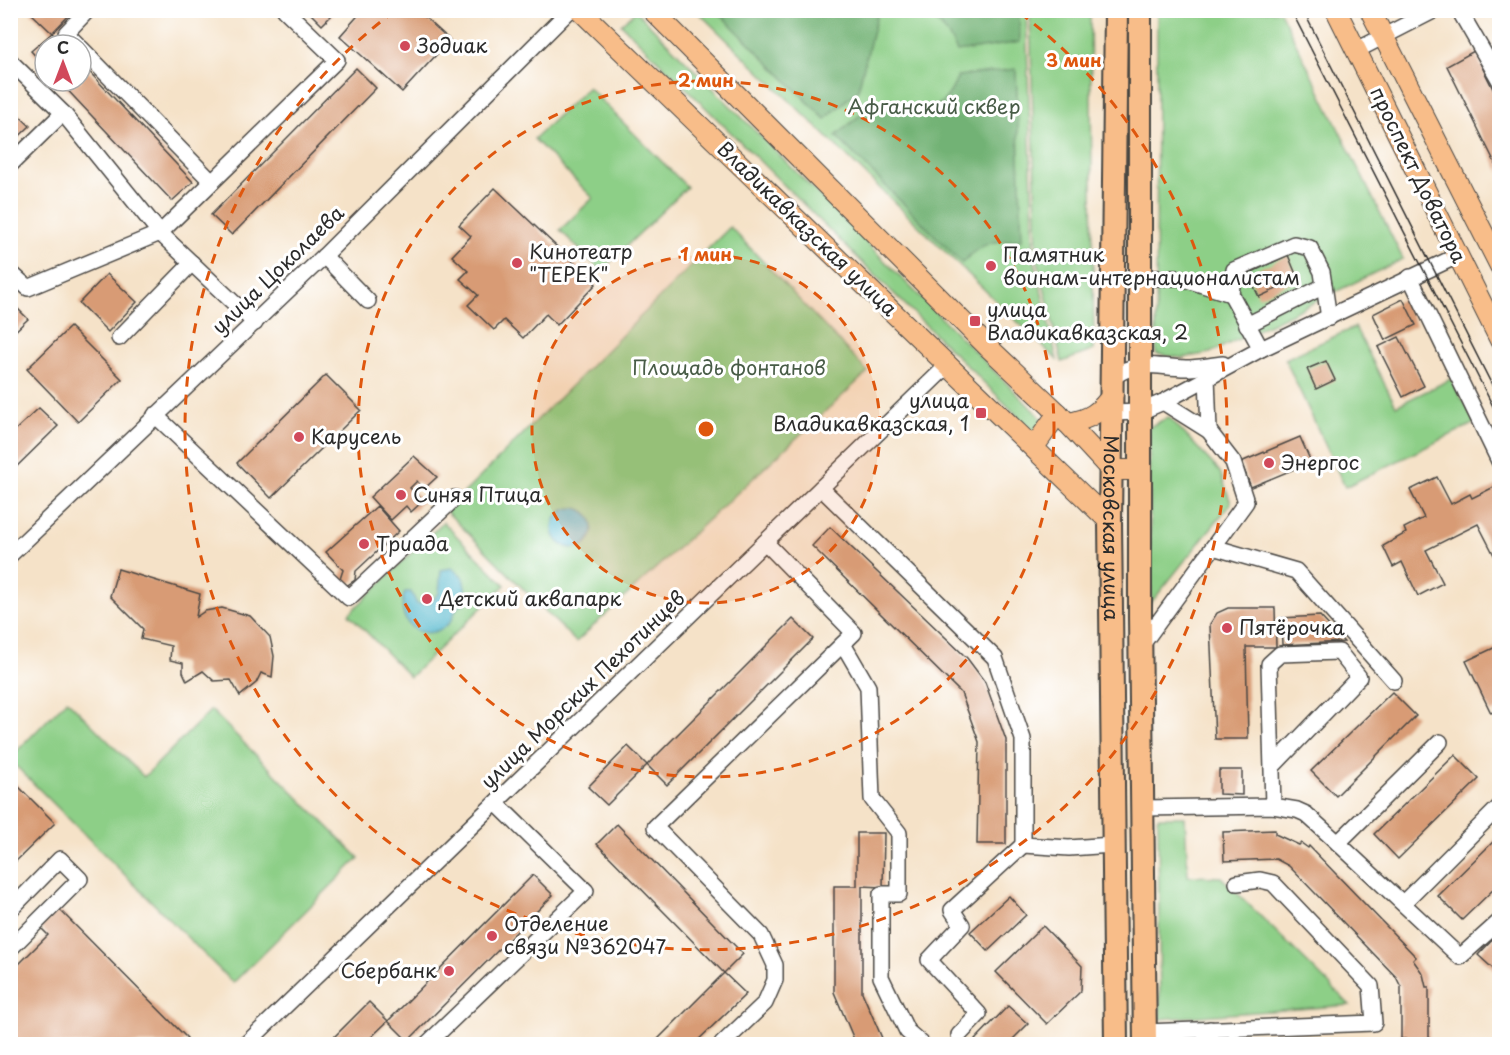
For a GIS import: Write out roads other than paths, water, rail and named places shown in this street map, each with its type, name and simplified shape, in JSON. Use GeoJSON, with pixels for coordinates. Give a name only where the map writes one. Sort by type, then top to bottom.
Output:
{"type":"FeatureCollection","features":[{"type":"Feature","properties":{"kind":"highway","name":"Московская улица"},"geometry":{"type":"LineString","coordinates":[[1116,10],[1110,522],[1116,1044]]}},
{"type":"Feature","properties":{"kind":"highway","name":"Московская улица"},"geometry":{"type":"LineString","coordinates":[[1140,10],[1139,278],[1145,1038]]}},
{"type":"Feature","properties":{"kind":"main road","name":"Владикавказская улица"},"geometry":{"type":"LineString","coordinates":[[580,10],[1110,522]]}},
{"type":"Feature","properties":{"kind":"main road"},"geometry":{"type":"LineString","coordinates":[[652,10],[989,348],[1063,418],[1111,470],[1140,470]]}},
{"type":"Feature","properties":{"kind":"main road","name":"проспект Доватора"},"geometry":{"type":"LineString","coordinates":[[1336,10],[1500,340]]}},
{"type":"Feature","properties":{"kind":"main road","name":"проспект Доватора"},"geometry":{"type":"LineString","coordinates":[[1370,10],[1500,266]]}},
{"type":"Feature","properties":{"kind":"main road"},"geometry":{"type":"LineString","coordinates":[[1063,418],[1081,421],[1097,414],[1113,395]]}},
{"type":"Feature","properties":{"kind":"main road"},"geometry":{"type":"LineString","coordinates":[[1034,447],[1063,418]]}},
{"type":"Feature","properties":{"kind":"street"},"geometry":{"type":"LineString","coordinates":[[66,33],[88,10]]}},
{"type":"Feature","properties":{"kind":"street"},"geometry":{"type":"LineString","coordinates":[[10,272],[28,288],[160,233],[337,60],[285,10]]}},
{"type":"Feature","properties":{"kind":"street","name":"улица Цоколаева"},"geometry":{"type":"LineString","coordinates":[[10,555],[324,256],[570,10]]}},
{"type":"Feature","properties":{"kind":"street"},"geometry":{"type":"LineString","coordinates":[[1357,50],[1435,10]]}},
{"type":"Feature","properties":{"kind":"street"},"geometry":{"type":"LineString","coordinates":[[1459,10],[1500,81]]}},
{"type":"Feature","properties":{"kind":"street"},"geometry":{"type":"LineString","coordinates":[[10,61],[63,113],[160,233],[255,323]]}},
{"type":"Feature","properties":{"kind":"street"},"geometry":{"type":"LineString","coordinates":[[93,61],[212,182]]}},
{"type":"Feature","properties":{"kind":"street"},"geometry":{"type":"LineString","coordinates":[[10,165],[63,113]]}},
{"type":"Feature","properties":{"kind":"street"},"geometry":{"type":"LineString","coordinates":[[1261,349],[1232,294],[1234,270],[1294,244],[1310,248],[1322,272],[1329,318]]}},
{"type":"Feature","properties":{"kind":"street"},"geometry":{"type":"LineString","coordinates":[[324,256],[368,301]]}},
{"type":"Feature","properties":{"kind":"street"},"geometry":{"type":"LineString","coordinates":[[1235,362],[1187,368],[1140,365],[1127,368],[1113,395],[1140,412],[1261,349],[1457,256]]}},
{"type":"Feature","properties":{"kind":"street"},"geometry":{"type":"LineString","coordinates":[[119,338],[192,263]]}},
{"type":"Feature","properties":{"kind":"street"},"geometry":{"type":"LineString","coordinates":[[1410,277],[1500,464]]}},
{"type":"Feature","properties":{"kind":"street"},"geometry":{"type":"LineString","coordinates":[[1139,278],[1181,278],[1232,294]]}},
{"type":"Feature","properties":{"kind":"street"},"geometry":{"type":"LineString","coordinates":[[1247,325],[1324,286]]}},
{"type":"Feature","properties":{"kind":"street","name":"улица Морских Пехотинцев"},"geometry":{"type":"LineString","coordinates":[[246,1044],[948,365]]}},
{"type":"Feature","properties":{"kind":"street"},"geometry":{"type":"LineString","coordinates":[[1207,376],[1209,431]]}},
{"type":"Feature","properties":{"kind":"street"},"geometry":{"type":"LineString","coordinates":[[1141,646],[1246,502],[1233,462],[1209,431],[1163,402]]}},
{"type":"Feature","properties":{"kind":"street"},"geometry":{"type":"LineString","coordinates":[[155,415],[349,598],[455,498]]}},
{"type":"Feature","properties":{"kind":"street"},"geometry":{"type":"LineString","coordinates":[[821,488],[995,658],[1023,739],[1023,845]]}},
{"type":"Feature","properties":{"kind":"street"},"geometry":{"type":"LineString","coordinates":[[722,1044],[765,1003],[775,980],[775,965],[761,935],[655,827],[854,633],[765,542]]}},
{"type":"Feature","properties":{"kind":"street"},"geometry":{"type":"LineString","coordinates":[[1213,548],[1296,571],[1394,681]]}},
{"type":"Feature","properties":{"kind":"street"},"geometry":{"type":"LineString","coordinates":[[843,644],[868,687],[872,799],[899,833],[898,894],[881,894],[881,977],[907,1031],[922,1044]]}},
{"type":"Feature","properties":{"kind":"street"},"geometry":{"type":"LineString","coordinates":[[1272,767],[1359,677],[1339,652],[1280,654],[1269,664],[1272,806]]}},
{"type":"Feature","properties":{"kind":"street"},"geometry":{"type":"LineString","coordinates":[[1338,843],[1440,742]]}},
{"type":"Feature","properties":{"kind":"street"},"geometry":{"type":"LineString","coordinates":[[427,1044],[586,891],[496,803]]}},
{"type":"Feature","properties":{"kind":"street"},"geometry":{"type":"LineString","coordinates":[[1143,808],[1272,806],[1288,807],[1306,814],[1460,957],[1500,921]]}},
{"type":"Feature","properties":{"kind":"street"},"geometry":{"type":"LineString","coordinates":[[1403,903],[1500,806]]}},
{"type":"Feature","properties":{"kind":"street"},"geometry":{"type":"LineString","coordinates":[[959,1035],[979,1014],[930,960],[962,925],[952,910],[1023,845],[1069,848],[1112,846]]}},
{"type":"Feature","properties":{"kind":"street"},"geometry":{"type":"LineString","coordinates":[[10,910],[60,859],[80,879],[10,950]]}},
{"type":"Feature","properties":{"kind":"street"},"geometry":{"type":"LineString","coordinates":[[1145,1038],[1210,1029],[1374,1023],[1371,986],[1272,883],[1260,880],[1237,883]]}},
{"type":"Feature","properties":{"kind":"street"},"geometry":{"type":"LineString","coordinates":[[1210,1029],[1211,1044]]}},
{"type":"Feature","properties":{"kind":"water"},"geometry":{"type":"Polygon","coordinates":[[[573,508],[581,509],[587,514],[592,520],[592,536],[587,542],[581,547],[573,548],[565,547],[559,542],[554,536],[553,528],[554,520],[559,514],[565,509],[573,508]]]}},
{"type":"Feature","properties":{"kind":"water"},"geometry":{"type":"Polygon","coordinates":[[[452,568],[463,577],[467,597],[465,603],[458,606],[449,624],[436,631],[427,633],[412,627],[406,621],[403,612],[405,592],[411,592],[417,604],[430,603],[439,593],[441,570],[452,568]]]}},
{"type":"Feature","properties":{"kind":"tram line"},"geometry":{"type":"LineString","coordinates":[[1291,10],[1500,420]]}},
{"type":"Feature","properties":{"kind":"tram line"},"geometry":{"type":"LineString","coordinates":[[1303,10],[1500,401]]}},
{"type":"Feature","properties":{"kind":"place","name":"Зодиак"},"geometry":{"type":"Point","coordinates":[405,46]}},
{"type":"Feature","properties":{"kind":"place","name":"Кинотеатр \"ТЕРЕК\""},"geometry":{"type":"Point","coordinates":[517,263]}},
{"type":"Feature","properties":{"kind":"place","name":"Памятник воинам-интернационалистам"},"geometry":{"type":"Point","coordinates":[991,266]}},
{"type":"Feature","properties":{"kind":"place","name":"улица Владикавказская, 2"},"geometry":{"type":"Point","coordinates":[975,321]}},
{"type":"Feature","properties":{"kind":"place","name":"улица Владикавказская, 1"},"geometry":{"type":"Point","coordinates":[981,413]}},
{"type":"Feature","properties":{"kind":"place","name":"Карусель"},"geometry":{"type":"Point","coordinates":[299,437]}},
{"type":"Feature","properties":{"kind":"place","name":"Энергос"},"geometry":{"type":"Point","coordinates":[1269,463]}},
{"type":"Feature","properties":{"kind":"place","name":"Синяя Птица"},"geometry":{"type":"Point","coordinates":[401,495]}},
{"type":"Feature","properties":{"kind":"place","name":"Триада"},"geometry":{"type":"Point","coordinates":[364,544]}},
{"type":"Feature","properties":{"kind":"place","name":"Детский аквапарк"},"geometry":{"type":"Point","coordinates":[427,599]}},
{"type":"Feature","properties":{"kind":"place","name":"Пятёрочка"},"geometry":{"type":"Point","coordinates":[1227,628]}},
{"type":"Feature","properties":{"kind":"place","name":"Отделение связи №362047"},"geometry":{"type":"Point","coordinates":[492,936]}},
{"type":"Feature","properties":{"kind":"place","name":"Сбербанк"},"geometry":{"type":"Point","coordinates":[449,971]}},
{"type":"Feature","properties":{"kind":"park label","name":"Афганский сквер"},"geometry":{"type":"Point","coordinates":[934,107]}},
{"type":"Feature","properties":{"kind":"park label","name":"Площадь фонтанов"},"geometry":{"type":"Point","coordinates":[729,368]}}]}
